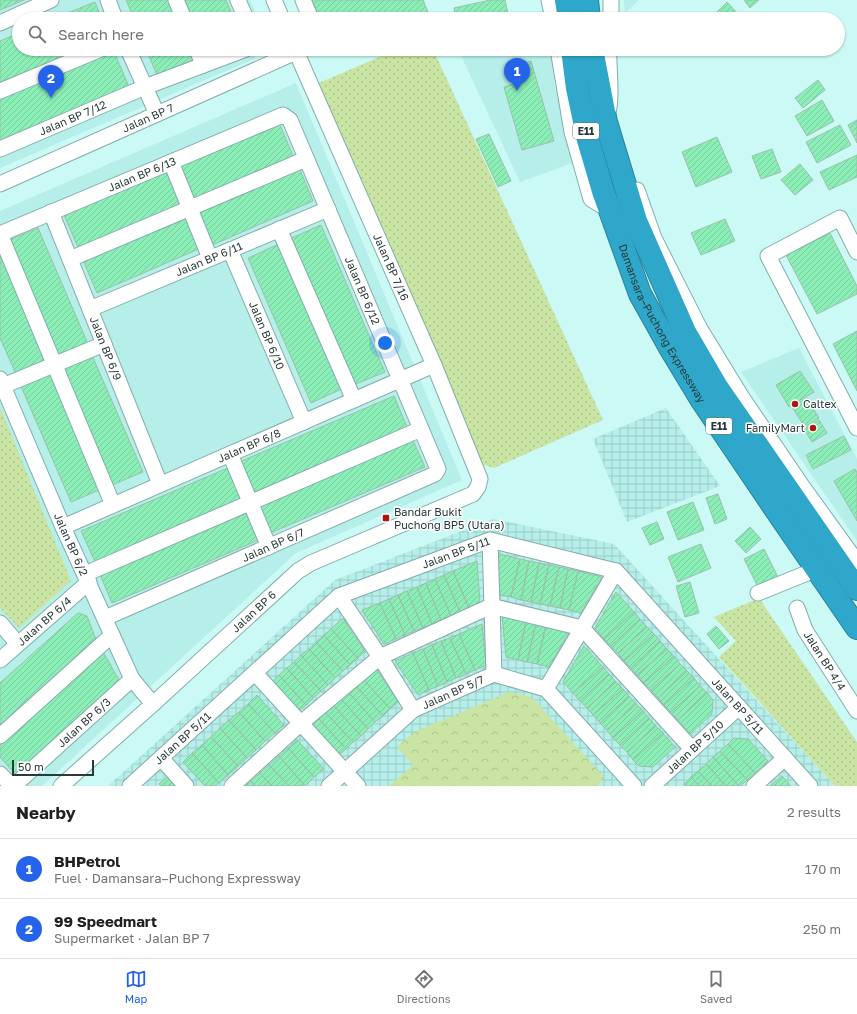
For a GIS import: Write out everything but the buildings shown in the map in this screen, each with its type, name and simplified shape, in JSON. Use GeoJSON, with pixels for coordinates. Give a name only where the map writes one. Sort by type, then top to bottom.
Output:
{"type":"FeatureCollection","features":[{"type":"Feature","properties":{"kind":"highway"},"geometry":{"type":"LineString","coordinates":[[566,0],[567,12]]}},
{"type":"Feature","properties":{"kind":"highway"},"geometry":{"type":"LineString","coordinates":[[587,0],[588,12]]}},
{"type":"Feature","properties":{"kind":"highway","name":"Damansara–Puchong Expressway"},"geometry":{"type":"LineString","coordinates":[[573,56],[588,140],[609,210],[640,294],[701,399],[857,628]]}},
{"type":"Feature","properties":{"kind":"highway","name":"Damansara–Puchong Expressway"},"geometry":{"type":"LineString","coordinates":[[593,56],[606,122],[636,221],[685,332],[717,387],[857,589]]}},
{"type":"Feature","properties":{"kind":"street"},"geometry":{"type":"LineString","coordinates":[[24,12],[51,0]]}},
{"type":"Feature","properties":{"kind":"street"},"geometry":{"type":"LineString","coordinates":[[108,0],[112,12]]}},
{"type":"Feature","properties":{"kind":"street"},"geometry":{"type":"LineString","coordinates":[[176,0],[181,12]]}},
{"type":"Feature","properties":{"kind":"street"},"geometry":{"type":"LineString","coordinates":[[238,0],[243,12]]}},
{"type":"Feature","properties":{"kind":"street"},"geometry":{"type":"LineString","coordinates":[[274,0],[279,12]]}},
{"type":"Feature","properties":{"kind":"street"},"geometry":{"type":"LineString","coordinates":[[303,0],[308,12]]}},
{"type":"Feature","properties":{"kind":"street"},"geometry":{"type":"LineString","coordinates":[[550,0],[552,12]]}},
{"type":"Feature","properties":{"kind":"street"},"geometry":{"type":"LineString","coordinates":[[610,0],[611,12]]}},
{"type":"Feature","properties":{"kind":"street"},"geometry":{"type":"LineString","coordinates":[[0,23],[12,18]]}},
{"type":"Feature","properties":{"kind":"street"},"geometry":{"type":"LineString","coordinates":[[0,91],[84,56]]}},
{"type":"Feature","properties":{"kind":"street"},"geometry":{"type":"LineString","coordinates":[[131,56],[157,114]]}},
{"type":"Feature","properties":{"kind":"street"},"geometry":{"type":"LineString","coordinates":[[200,56],[203,65]]}},
{"type":"Feature","properties":{"kind":"street","name":"Jalan BP 7/12"},"geometry":{"type":"LineString","coordinates":[[0,149],[146,87],[227,56]]}},
{"type":"Feature","properties":{"kind":"street","name":"Jalan BP 7"},"geometry":{"type":"LineString","coordinates":[[0,184],[283,56]]}},
{"type":"Feature","properties":{"kind":"street","name":"Jalan BP 7/16"},"geometry":{"type":"LineString","coordinates":[[299,56],[434,365],[480,479],[478,487]]}},
{"type":"Feature","properties":{"kind":"street"},"geometry":{"type":"LineString","coordinates":[[559,56],[572,132],[591,199],[609,210]]}},
{"type":"Feature","properties":{"kind":"street"},"geometry":{"type":"LineString","coordinates":[[606,122],[610,102],[611,81],[608,56]]}},
{"type":"Feature","properties":{"kind":"street","name":"Jalan BP 6/12"},"geometry":{"type":"LineString","coordinates":[[284,115],[290,120],[438,469]]}},
{"type":"Feature","properties":{"kind":"street","name":"Jalan BP 6/13"},"geometry":{"type":"LineString","coordinates":[[0,234],[284,115]]}},
{"type":"Feature","properties":{"kind":"street"},"geometry":{"type":"LineString","coordinates":[[617,157],[639,194],[654,238],[700,329],[741,396],[802,486],[856,558]]}},
{"type":"Feature","properties":{"kind":"street"},"geometry":{"type":"LineString","coordinates":[[70,258],[306,159]]}},
{"type":"Feature","properties":{"kind":"street"},"geometry":{"type":"LineString","coordinates":[[171,162],[210,258]]}},
{"type":"Feature","properties":{"kind":"street","name":"Jalan BP 6/11"},"geometry":{"type":"LineString","coordinates":[[90,309],[328,209]]}},
{"type":"Feature","properties":{"kind":"street","name":"Jalan BP 6/9"},"geometry":{"type":"LineString","coordinates":[[51,212],[160,484]]}},
{"type":"Feature","properties":{"kind":"street"},"geometry":{"type":"LineString","coordinates":[[857,252],[840,218],[768,256],[853,412],[857,428]]}},
{"type":"Feature","properties":{"kind":"street"},"geometry":{"type":"LineString","coordinates":[[279,229],[354,400]]}},
{"type":"Feature","properties":{"kind":"street"},"geometry":{"type":"LineString","coordinates":[[0,234],[113,505]]}},
{"type":"Feature","properties":{"kind":"street","name":"Jalan BP 6/10"},"geometry":{"type":"LineString","coordinates":[[230,250],[304,422]]}},
{"type":"Feature","properties":{"kind":"street"},"geometry":{"type":"LineString","coordinates":[[1,382],[55,364],[104,344]]}},
{"type":"Feature","properties":{"kind":"street","name":"Jalan BP 6/8"},"geometry":{"type":"LineString","coordinates":[[63,527],[434,365]]}},
{"type":"Feature","properties":{"kind":"street","name":"Jalan BP 6/2"},"geometry":{"type":"LineString","coordinates":[[1,382],[63,527],[132,679],[153,704]]}},
{"type":"Feature","properties":{"kind":"street","name":"Jalan BP 6/4"},"geometry":{"type":"LineString","coordinates":[[0,660],[87,578],[251,503],[421,429]]}},
{"type":"Feature","properties":{"kind":"street"},"geometry":{"type":"LineString","coordinates":[[230,454],[269,547]]}},
{"type":"Feature","properties":{"kind":"street","name":"Jalan BP 6/7"},"geometry":{"type":"LineString","coordinates":[[105,618],[435,474],[438,469]]}},
{"type":"Feature","properties":{"kind":"street","name":"Jalan BP 6"},"geometry":{"type":"LineString","coordinates":[[61,786],[298,571],[311,563],[472,494],[478,487]]}},
{"type":"Feature","properties":{"kind":"street"},"geometry":{"type":"LineString","coordinates":[[490,540],[494,674]]}},
{"type":"Feature","properties":{"kind":"street","name":"Jalan BP 5/11"},"geometry":{"type":"LineString","coordinates":[[130,786],[340,596],[490,540],[616,571],[810,786]]}},
{"type":"Feature","properties":{"kind":"street"},"geometry":{"type":"LineString","coordinates":[[758,593],[816,569]]}},
{"type":"Feature","properties":{"kind":"street"},"geometry":{"type":"LineString","coordinates":[[616,571],[546,689],[634,786]]}},
{"type":"Feature","properties":{"kind":"street"},"geometry":{"type":"LineString","coordinates":[[340,596],[413,710]]}},
{"type":"Feature","properties":{"kind":"street"},"geometry":{"type":"LineString","coordinates":[[232,786],[301,723],[380,657],[491,606],[582,628],[692,749]]}},
{"type":"Feature","properties":{"kind":"street","name":"Jalan BP 4/4"},"geometry":{"type":"LineString","coordinates":[[797,608],[805,630],[857,711]]}},
{"type":"Feature","properties":{"kind":"street"},"geometry":{"type":"LineString","coordinates":[[0,623],[18,644]]}},
{"type":"Feature","properties":{"kind":"street"},"geometry":{"type":"LineString","coordinates":[[0,736],[112,634]]}},
{"type":"Feature","properties":{"kind":"street"},"geometry":{"type":"LineString","coordinates":[[255,673],[358,786]]}},
{"type":"Feature","properties":{"kind":"street","name":"Jalan BP 5/7"},"geometry":{"type":"LineString","coordinates":[[329,786],[413,710],[494,674],[546,689]]}},
{"type":"Feature","properties":{"kind":"street","name":"Jalan BP 6/3"},"geometry":{"type":"LineString","coordinates":[[0,774],[10,784],[13,785],[17,783],[132,679]]}},
{"type":"Feature","properties":{"kind":"street","name":"Jalan BP 5/10"},"geometry":{"type":"LineString","coordinates":[[652,786],[739,707]]}},
{"type":"Feature","properties":{"kind":"street"},"geometry":{"type":"LineString","coordinates":[[161,758],[186,786]]}},
{"type":"Feature","properties":{"kind":"street"},"geometry":{"type":"LineString","coordinates":[[754,786],[785,758]]}},
{"type":"Feature","properties":{"kind":"shaded area"},"geometry":{"type":"Polygon","coordinates":[[[0,0],[250,0],[255,12],[12,12],[12,56],[256,56],[254,59],[0,168],[0,0]]]}},
{"type":"Feature","properties":{"kind":"shaded area"},"geometry":{"type":"Polygon","coordinates":[[[624,0],[639,0],[626,12],[624,0]]]}},
{"type":"Feature","properties":{"kind":"shaded area"},"geometry":{"type":"Polygon","coordinates":[[[461,56],[552,56],[555,86],[575,162],[520,182],[461,56]]]}},
{"type":"Feature","properties":{"kind":"shaded area"},"geometry":{"type":"Polygon","coordinates":[[[296,83],[462,480],[296,553],[42,786],[0,786],[0,211],[296,83]]]}},
{"type":"Feature","properties":{"kind":"shaded area"},"geometry":{"type":"Polygon","coordinates":[[[799,348],[857,459],[857,541],[741,372],[799,348]]]}},
{"type":"Feature","properties":{"kind":"shaded area"},"geometry":{"type":"Polygon","coordinates":[[[666,408],[720,486],[627,522],[593,439],[666,408]]]}},
{"type":"Feature","properties":{"kind":"shaded area"},"geometry":{"type":"Polygon","coordinates":[[[493,519],[614,544],[835,786],[108,786],[335,580],[493,519]]]}},
{"type":"Feature","properties":{"kind":"green space"},"geometry":{"type":"Polygon","coordinates":[[[382,56],[436,56],[603,420],[494,468],[478,463],[319,83],[382,56]]]}},
{"type":"Feature","properties":{"kind":"green space"},"geometry":{"type":"Polygon","coordinates":[[[0,407],[71,581],[19,628],[0,608],[0,407]]]}},
{"type":"Feature","properties":{"kind":"green space"},"geometry":{"type":"Polygon","coordinates":[[[759,598],[857,742],[857,786],[835,786],[719,657],[736,641],[714,617],[759,598]]]}},
{"type":"Feature","properties":{"kind":"green space"},"geometry":{"type":"Polygon","coordinates":[[[509,692],[532,697],[605,778],[597,786],[389,786],[413,765],[397,747],[414,732],[509,692]]]}},
{"type":"Feature","properties":{"kind":"place","name":"BHPetrol"},"geometry":{"type":"Point","coordinates":[517,91]}},
{"type":"Feature","properties":{"kind":"place","name":"99 Speedmart"},"geometry":{"type":"Point","coordinates":[51,98]}},
{"type":"Feature","properties":{"kind":"place","name":"Caltex"},"geometry":{"type":"Point","coordinates":[795,404]}},
{"type":"Feature","properties":{"kind":"place","name":"FamilyMart"},"geometry":{"type":"Point","coordinates":[813,428]}},
{"type":"Feature","properties":{"kind":"place","name":"Bandar Bukit Puchong BP5 (Utara)"},"geometry":{"type":"Point","coordinates":[386,518]}}]}
